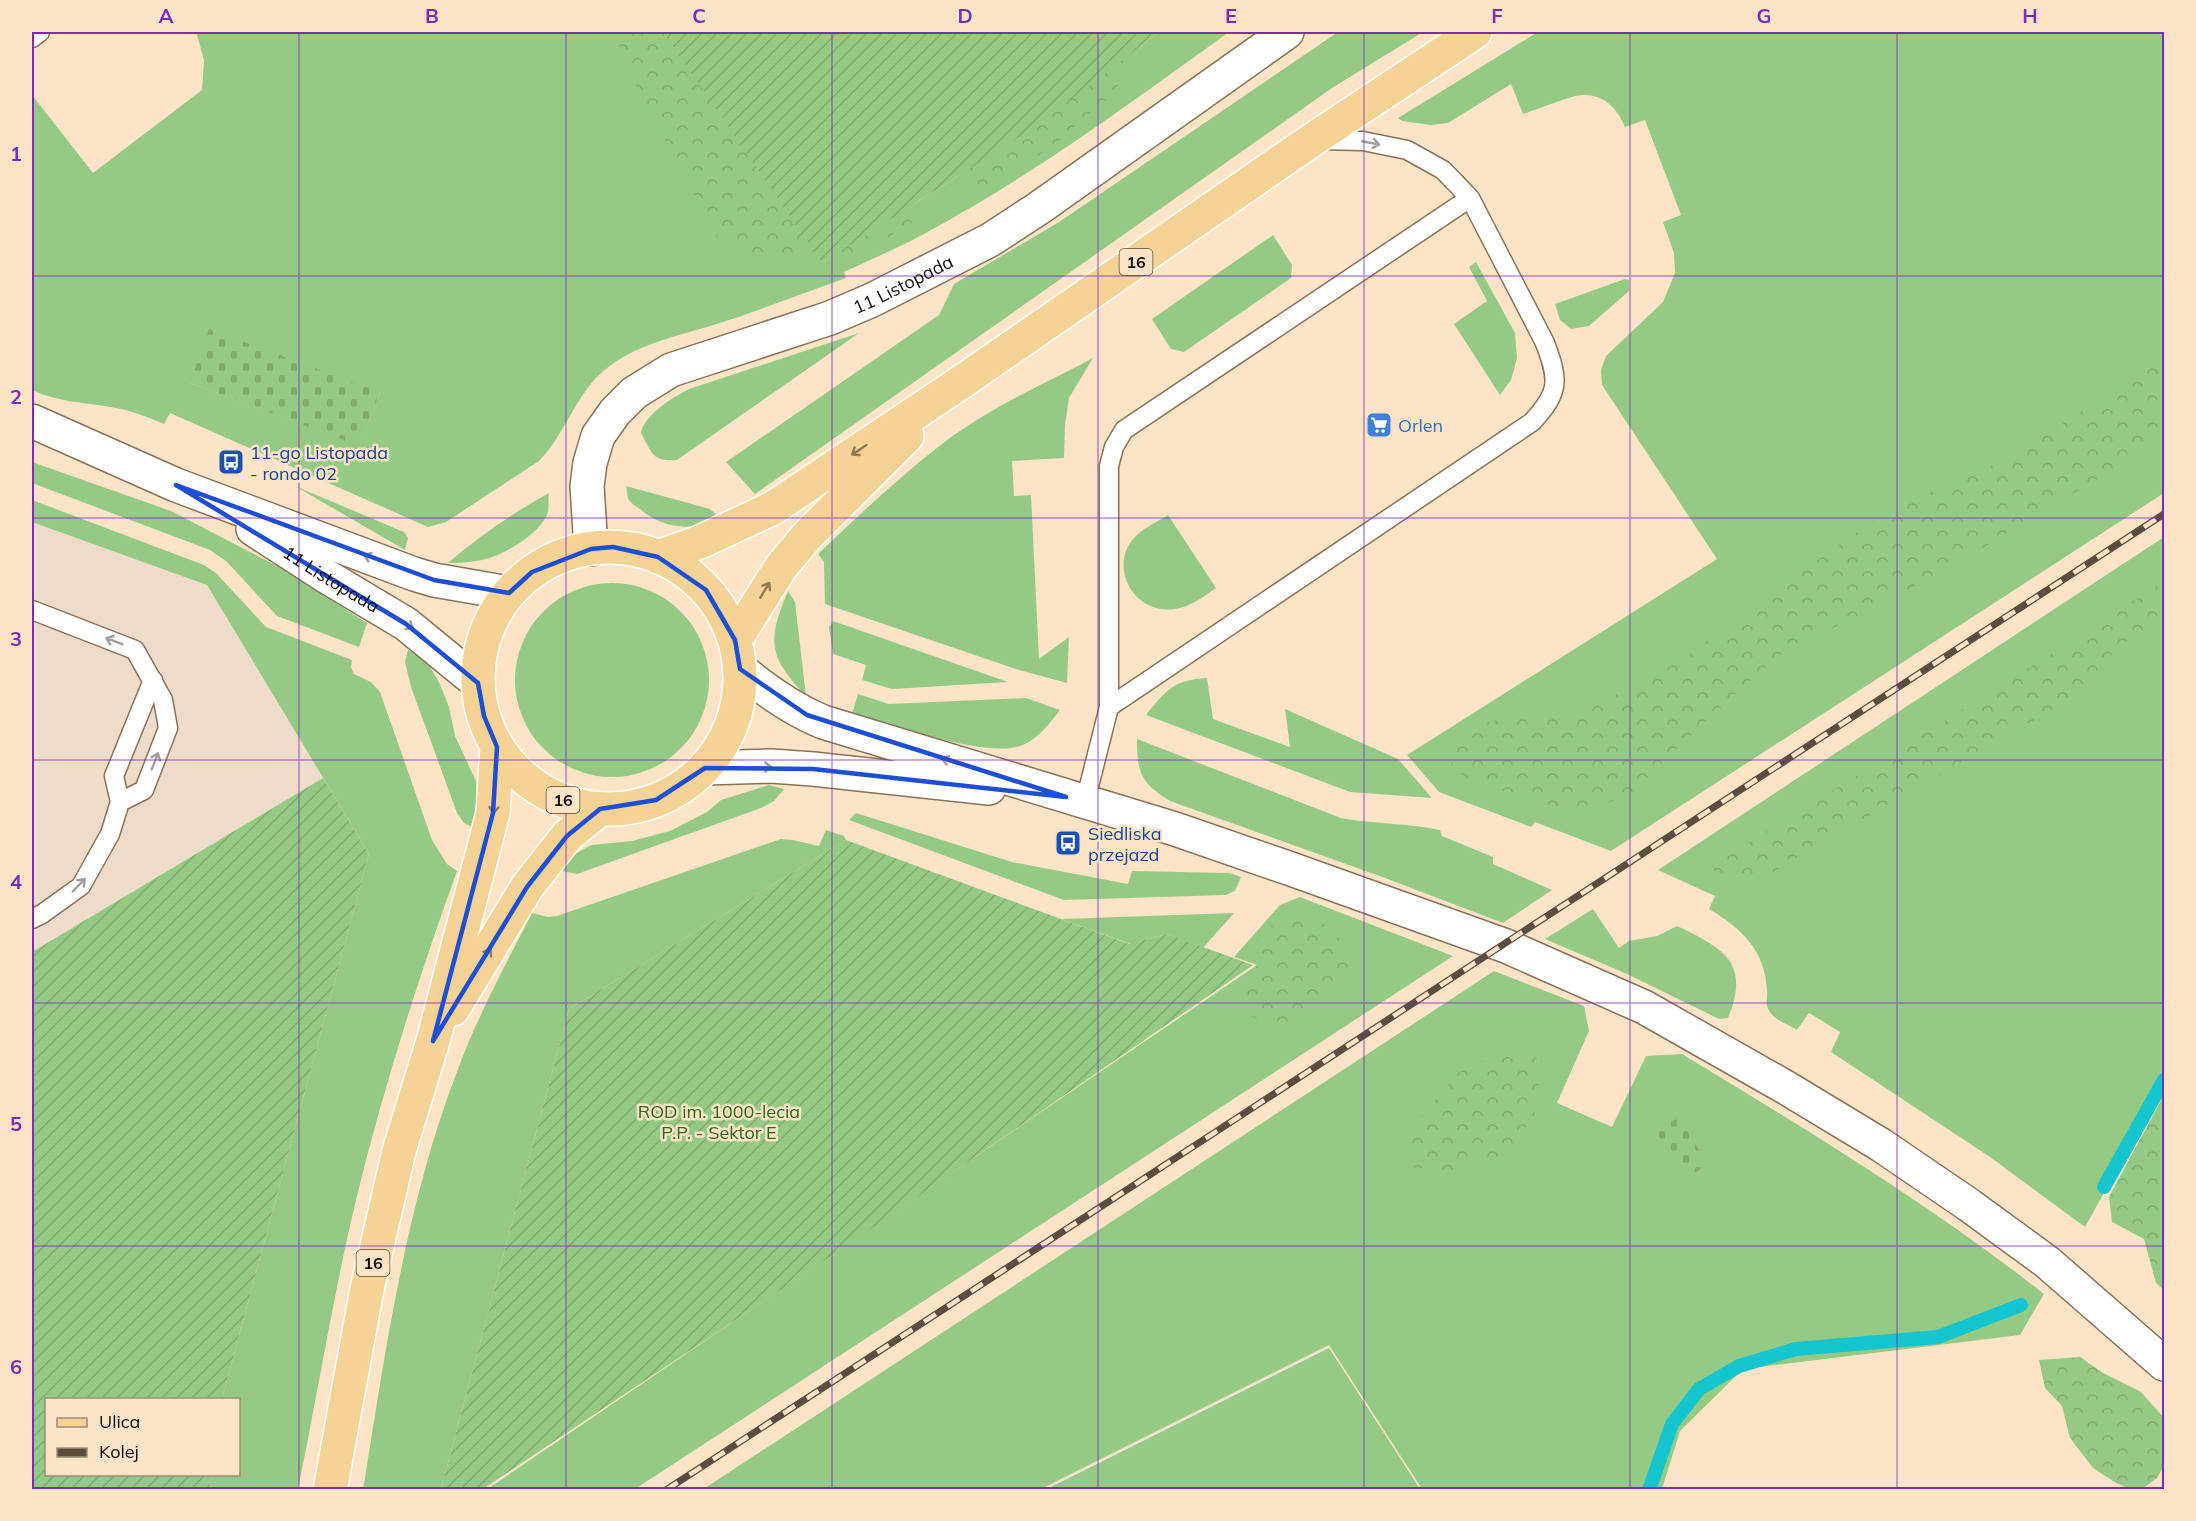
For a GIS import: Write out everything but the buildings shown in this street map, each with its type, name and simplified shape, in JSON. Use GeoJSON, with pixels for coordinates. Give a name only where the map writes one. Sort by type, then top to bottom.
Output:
{"type":"FeatureCollection","features":[{"type":"Feature","properties":{"kind":"main road","name":"11 Listopada"},"geometry":{"type":"LineString","coordinates":[[591,549],[587,486],[590,463],[598,436],[615,412],[634,393],[671,370],[764,341],[851,309],[990,240],[1040,208],[1287,32]]}},
{"type":"Feature","properties":{"kind":"main road","name":"16"},"geometry":{"type":"LineString","coordinates":[[658,556],[700,543],[773,508],[960,383],[1312,140],[1475,32]]}},
{"type":"Feature","properties":{"kind":"main road","name":"16"},"geometry":{"type":"LineString","coordinates":[[737,654],[771,580],[807,536],[960,383]]}},
{"type":"Feature","properties":{"kind":"main road","name":"11 Listopada"},"geometry":{"type":"LineString","coordinates":[[32,421],[176,485],[434,580],[509,593]]}},
{"type":"Feature","properties":{"kind":"main road","name":"11 Listopada"},"geometry":{"type":"LineString","coordinates":[[176,485],[272,540],[324,575],[406,624],[478,684]]}},
{"type":"Feature","properties":{"kind":"main road","name":"16"},"geometry":{"type":"LineString","coordinates":[[613,547],[658,556],[684,571],[706,590],[723,614],[737,654],[739,696],[733,722],[721,747],[705,768],[682,786],[656,800],[619,809],[569,802],[541,790],[516,771],[497,747],[484,716],[478,684],[481,651],[491,621],[509,593],[532,572],[560,557],[591,549],[613,547]]}},
{"type":"Feature","properties":{"kind":"main road"},"geometry":{"type":"LineString","coordinates":[[737,654],[766,691],[823,722],[1076,799],[1270,862],[1495,942],[1644,1007],[1785,1086],[1881,1145],[1969,1205],[2047,1262],[2164,1364]]}},
{"type":"Feature","properties":{"kind":"main road","name":"16"},"geometry":{"type":"LineString","coordinates":[[330,1490],[367,1289],[399,1151],[433,1041],[494,813],[497,747]]}},
{"type":"Feature","properties":{"kind":"main road"},"geometry":{"type":"LineString","coordinates":[[705,768],[771,766],[813,769],[1076,799]]}},
{"type":"Feature","properties":{"kind":"main road","name":"16"},"geometry":{"type":"LineString","coordinates":[[433,1041],[527,887],[567,836],[600,808]]}},
{"type":"Feature","properties":{"kind":"lane"},"geometry":{"type":"LineString","coordinates":[[32,38],[40,32]]}},
{"type":"Feature","properties":{"kind":"lane"},"geometry":{"type":"LineString","coordinates":[[1109,707],[1532,422],[1548,405],[1555,386],[1554,368],[1545,343],[1470,198],[1443,170],[1407,150],[1363,141],[1312,140]]}},
{"type":"Feature","properties":{"kind":"lane"},"geometry":{"type":"LineString","coordinates":[[1076,799],[1109,707],[1109,466],[1114,447],[1124,430],[1470,198]]}},
{"type":"Feature","properties":{"kind":"lane"},"geometry":{"type":"LineString","coordinates":[[32,610],[135,650],[164,700],[168,728],[144,790],[120,802]]}},
{"type":"Feature","properties":{"kind":"lane"},"geometry":{"type":"LineString","coordinates":[[32,919],[81,886],[110,834],[120,802],[114,776],[153,680]]}},
{"type":"Feature","properties":{"kind":"highlighted area"},"geometry":{"type":"Polygon","coordinates":[[[176,485],[434,580],[509,593],[532,572],[591,549],[613,547],[658,557],[706,590],[735,640],[740,669],[807,715],[1066,797],[813,769],[705,768],[656,800],[600,809],[567,836],[527,887],[433,1041],[493,813],[497,747],[484,716],[478,683],[406,624],[176,485]]]}},
{"type":"Feature","properties":{"kind":"shaded area"},"geometry":{"type":"Polygon","coordinates":[[[32,522],[207,585],[323,778],[32,952],[32,522]]]}},
{"type":"Feature","properties":{"kind":"green space"},"geometry":{"type":"Polygon","coordinates":[[[196,32],[663,32],[822,263],[1042,122],[1159,32],[1229,32],[1016,180],[930,231],[844,272],[846,278],[736,318],[654,343],[623,357],[596,378],[539,461],[446,522],[428,527],[170,413],[164,424],[124,410],[61,399],[32,390],[32,95],[93,173],[202,90],[204,60],[196,32]],[[190,383],[360,445],[380,392],[190,383]]]}},
{"type":"Feature","properties":{"kind":"green space"},"geometry":{"type":"Polygon","coordinates":[[[615,32],[690,32],[911,194],[920,217],[855,258],[757,256],[719,241],[624,64],[615,32]]]}},
{"type":"Feature","properties":{"kind":"green space"},"geometry":{"type":"Polygon","coordinates":[[[663,32],[1159,32],[1042,122],[822,263],[663,32]]]}},
{"type":"Feature","properties":{"kind":"green space"},"geometry":{"type":"Polygon","coordinates":[[[1128,32],[1136,60],[1109,98],[1049,149],[985,188],[945,170],[1128,32]]]}},
{"type":"Feature","properties":{"kind":"green space"},"geometry":{"type":"Polygon","coordinates":[[[1338,32],[1423,32],[1332,88],[755,494],[726,462],[939,315],[954,284],[1059,222],[1338,32]]]}},
{"type":"Feature","properties":{"kind":"green space"},"geometry":{"type":"Polygon","coordinates":[[[1538,32],[2164,32],[2164,493],[1611,851],[1535,822],[1531,827],[1439,792],[1407,755],[1717,559],[1602,385],[1601,370],[1606,356],[1663,302],[1675,273],[1674,253],[1663,222],[1681,215],[1645,120],[1625,127],[1609,104],[1591,95],[1571,97],[1523,114],[1511,84],[1448,123],[1431,125],[1402,121],[1398,118],[1538,32]]]}},
{"type":"Feature","properties":{"kind":"green space"},"geometry":{"type":"Polygon","coordinates":[[[1273,235],[1292,265],[1291,278],[1184,352],[1171,349],[1152,319],[1273,235]]]}},
{"type":"Feature","properties":{"kind":"green space"},"geometry":{"type":"Polygon","coordinates":[[[1476,262],[1515,333],[1517,358],[1511,380],[1500,395],[1454,324],[1487,301],[1469,267],[1476,262]]]}},
{"type":"Feature","properties":{"kind":"green space"},"geometry":{"type":"Polygon","coordinates":[[[1625,279],[1629,280],[1629,291],[1589,326],[1571,329],[1560,320],[1555,304],[1625,279]]]}},
{"type":"Feature","properties":{"kind":"green space"},"geometry":{"type":"Polygon","coordinates":[[[209,329],[380,392],[360,446],[190,383],[209,329]]]}},
{"type":"Feature","properties":{"kind":"green space"},"geometry":{"type":"Polygon","coordinates":[[[859,333],[677,460],[662,459],[654,455],[641,433],[643,426],[653,413],[689,389],[859,333]]]}},
{"type":"Feature","properties":{"kind":"green space"},"geometry":{"type":"Polygon","coordinates":[[[2164,355],[2164,439],[1944,571],[1778,656],[1629,795],[1577,814],[1466,779],[1451,764],[1455,743],[1478,724],[1508,718],[1570,718],[1677,663],[1882,514],[2018,454],[2164,355]]]}},
{"type":"Feature","properties":{"kind":"green space"},"geometry":{"type":"Polygon","coordinates":[[[1093,358],[1069,398],[1064,458],[1012,461],[1014,496],[1031,495],[1039,659],[1069,637],[1067,683],[1019,670],[825,604],[824,562],[818,554],[863,511],[959,431],[1015,398],[1093,358]]]}},
{"type":"Feature","properties":{"kind":"green space"},"geometry":{"type":"Polygon","coordinates":[[[32,462],[171,511],[279,567],[367,623],[359,647],[277,616],[226,561],[210,550],[32,483],[32,462]]]}},
{"type":"Feature","properties":{"kind":"green space"},"geometry":{"type":"Polygon","coordinates":[[[295,486],[404,532],[408,538],[405,550],[295,486]]]}},
{"type":"Feature","properties":{"kind":"green space"},"geometry":{"type":"Polygon","coordinates":[[[626,486],[710,509],[720,518],[689,527],[658,521],[629,500],[626,486]]]}},
{"type":"Feature","properties":{"kind":"green space"},"geometry":{"type":"Polygon","coordinates":[[[549,493],[548,512],[532,534],[506,551],[490,558],[448,563],[497,525],[549,493]]]}},
{"type":"Feature","properties":{"kind":"green space"},"geometry":{"type":"Polygon","coordinates":[[[32,500],[204,565],[216,573],[266,627],[352,660],[351,667],[354,674],[371,682],[380,692],[432,840],[447,864],[457,871],[402,1034],[366,1158],[340,1272],[298,1489],[210,1489],[212,1476],[240,1476],[240,1398],[222,1398],[369,854],[207,585],[32,522],[32,500]]]}},
{"type":"Feature","properties":{"kind":"green space"},"geometry":{"type":"Polygon","coordinates":[[[1168,515],[1216,588],[1192,604],[1175,609],[1161,609],[1148,605],[1138,598],[1130,588],[1125,576],[1124,564],[1126,551],[1136,535],[1168,515]]]}},
{"type":"Feature","properties":{"kind":"green space"},"geometry":{"type":"Polygon","coordinates":[[[2164,537],[2164,1085],[2085,1227],[1990,1157],[1831,1052],[1840,1032],[1809,1013],[1797,1030],[1775,1017],[1767,1006],[1767,990],[1762,963],[1741,932],[1709,909],[1715,896],[1658,870],[2164,537]]]}},
{"type":"Feature","properties":{"kind":"green space"},"geometry":{"type":"Polygon","coordinates":[[[2164,581],[2164,626],[2122,643],[2070,699],[1761,879],[1739,882],[1716,878],[1713,865],[2042,660],[2164,581]]]}},
{"type":"Feature","properties":{"kind":"green space"},"geometry":{"type":"Polygon","coordinates":[[[622,583],[658,594],[681,611],[693,626],[702,643],[708,661],[708,699],[702,717],[693,734],[681,749],[666,761],[649,770],[631,776],[602,777],[566,766],[537,742],[526,726],[516,699],[515,670],[526,634],[550,605],[566,594],[593,584],[622,583]]]}},
{"type":"Feature","properties":{"kind":"green space"},"geometry":{"type":"Polygon","coordinates":[[[788,591],[795,602],[806,696],[784,670],[775,647],[774,636],[777,623],[788,591]]]}},
{"type":"Feature","properties":{"kind":"green space"},"geometry":{"type":"Polygon","coordinates":[[[833,621],[1008,682],[892,689],[862,680],[866,665],[833,654],[829,627],[833,621]]]}},
{"type":"Feature","properties":{"kind":"green space"},"geometry":{"type":"Polygon","coordinates":[[[408,650],[427,662],[439,682],[449,707],[455,736],[476,781],[473,828],[464,823],[457,813],[411,687],[405,662],[408,650]]]}},
{"type":"Feature","properties":{"kind":"green space"},"geometry":{"type":"Polygon","coordinates":[[[1207,678],[1213,719],[1290,747],[1285,709],[1398,759],[1432,798],[1350,792],[1146,715],[1172,688],[1186,681],[1207,678]]]}},
{"type":"Feature","properties":{"kind":"green space"},"geometry":{"type":"Polygon","coordinates":[[[858,694],[889,704],[1026,698],[1060,710],[1044,730],[1029,742],[1007,748],[987,748],[939,739],[852,714],[858,694]]]}},
{"type":"Feature","properties":{"kind":"green space"},"geometry":{"type":"Polygon","coordinates":[[[1137,739],[1341,818],[1440,830],[1442,836],[1493,857],[1493,864],[1552,890],[1503,923],[1170,801],[1160,795],[1143,776],[1138,760],[1137,739]]]}},
{"type":"Feature","properties":{"kind":"green space"},"geometry":{"type":"Polygon","coordinates":[[[323,778],[369,854],[222,1398],[45,1398],[45,1476],[212,1476],[210,1489],[32,1489],[32,952],[323,778]]]}},
{"type":"Feature","properties":{"kind":"green space"},"geometry":{"type":"Polygon","coordinates":[[[769,785],[784,789],[774,801],[761,808],[577,874],[556,870],[575,854],[591,845],[632,841],[670,831],[707,812],[721,800],[769,785]]]}},
{"type":"Feature","properties":{"kind":"green space"},"geometry":{"type":"Polygon","coordinates":[[[856,813],[1012,862],[1128,884],[1132,871],[1229,873],[1241,877],[1235,891],[1226,895],[1064,900],[849,820],[856,813]]]}},
{"type":"Feature","properties":{"kind":"green space"},"geometry":{"type":"Polygon","coordinates":[[[826,830],[844,836],[846,840],[569,1009],[441,1489],[363,1490],[389,1330],[424,1171],[440,1120],[474,1029],[532,913],[548,917],[557,916],[781,839],[819,846],[826,830]]]}},
{"type":"Feature","properties":{"kind":"green space","name":"ROD im. 1000-lecia P.P. - Sektor E"},"geometry":{"type":"Polygon","coordinates":[[[846,840],[1129,944],[1167,934],[1253,965],[849,1244],[483,1489],[441,1489],[569,1009],[846,840]]]}},
{"type":"Feature","properties":{"kind":"green space"},"geometry":{"type":"Polygon","coordinates":[[[1300,897],[1453,956],[635,1489],[486,1490],[1257,965],[1234,957],[1280,905],[1300,897]]]}},
{"type":"Feature","properties":{"kind":"green space"},"geometry":{"type":"Polygon","coordinates":[[[1593,909],[1619,948],[1629,941],[1657,936],[1677,926],[1719,950],[1734,970],[1736,983],[1728,1018],[1719,1019],[1627,974],[1545,939],[1593,909]]]}},
{"type":"Feature","properties":{"kind":"green space"},"geometry":{"type":"Polygon","coordinates":[[[1234,913],[1203,948],[1167,934],[1130,944],[1061,919],[1234,913]]]}},
{"type":"Feature","properties":{"kind":"green space"},"geometry":{"type":"Polygon","coordinates":[[[1302,914],[1331,929],[1341,942],[1353,971],[1334,994],[1306,1017],[1270,1026],[1251,1016],[1243,978],[1259,964],[1241,956],[1272,925],[1302,914]]]}},
{"type":"Feature","properties":{"kind":"green space"},"geometry":{"type":"Polygon","coordinates":[[[1494,971],[1584,1006],[1589,1031],[1557,1103],[1612,1127],[1646,1056],[1682,1054],[1912,1198],[2044,1294],[2020,1335],[1743,1369],[1680,1431],[1662,1489],[1422,1489],[1329,1345],[1041,1489],[702,1490],[1494,971]]]}},
{"type":"Feature","properties":{"kind":"green space"},"geometry":{"type":"Polygon","coordinates":[[[1513,1046],[1542,1061],[1534,1119],[1500,1157],[1456,1170],[1414,1168],[1404,1136],[1458,1073],[1513,1046]]]}},
{"type":"Feature","properties":{"kind":"green space"},"geometry":{"type":"Polygon","coordinates":[[[2164,1095],[2164,1290],[2156,1283],[2144,1239],[2112,1222],[2109,1197],[2164,1095]]]}},
{"type":"Feature","properties":{"kind":"green space"},"geometry":{"type":"Polygon","coordinates":[[[1679,1117],[1708,1165],[1684,1179],[1656,1131],[1679,1117]]]}},
{"type":"Feature","properties":{"kind":"green space"},"geometry":{"type":"Polygon","coordinates":[[[1329,1348],[1420,1489],[1047,1489],[1329,1348]]]}},
{"type":"Feature","properties":{"kind":"green space"},"geometry":{"type":"Polygon","coordinates":[[[2080,1357],[2103,1373],[2141,1392],[2164,1418],[2164,1466],[2157,1478],[2142,1489],[2130,1489],[2116,1483],[2093,1468],[2070,1438],[2062,1406],[2045,1388],[2039,1360],[2080,1357]]]}},
{"type":"Feature","properties":{"kind":"waterway"},"geometry":{"type":"LineString","coordinates":[[2104,1187],[2164,1080]]}},
{"type":"Feature","properties":{"kind":"waterway"},"geometry":{"type":"LineString","coordinates":[[1649,1490],[1672,1424],[1699,1389],[1739,1366],[1796,1349],[1938,1337],[2021,1305]]}},
{"type":"Feature","properties":{"kind":"railway"},"geometry":{"type":"LineString","coordinates":[[666,1490],[2164,514]]}},
{"type":"Feature","properties":{"kind":"place","name":"Orlen"},"geometry":{"type":"Point","coordinates":[1379,425]}},
{"type":"Feature","properties":{"kind":"place","name":"11-go Listopada - rondo 02"},"geometry":{"type":"Point","coordinates":[231,462]}},
{"type":"Feature","properties":{"kind":"place","name":"Siedliska przejazd"},"geometry":{"type":"Point","coordinates":[1068,843]}}]}
